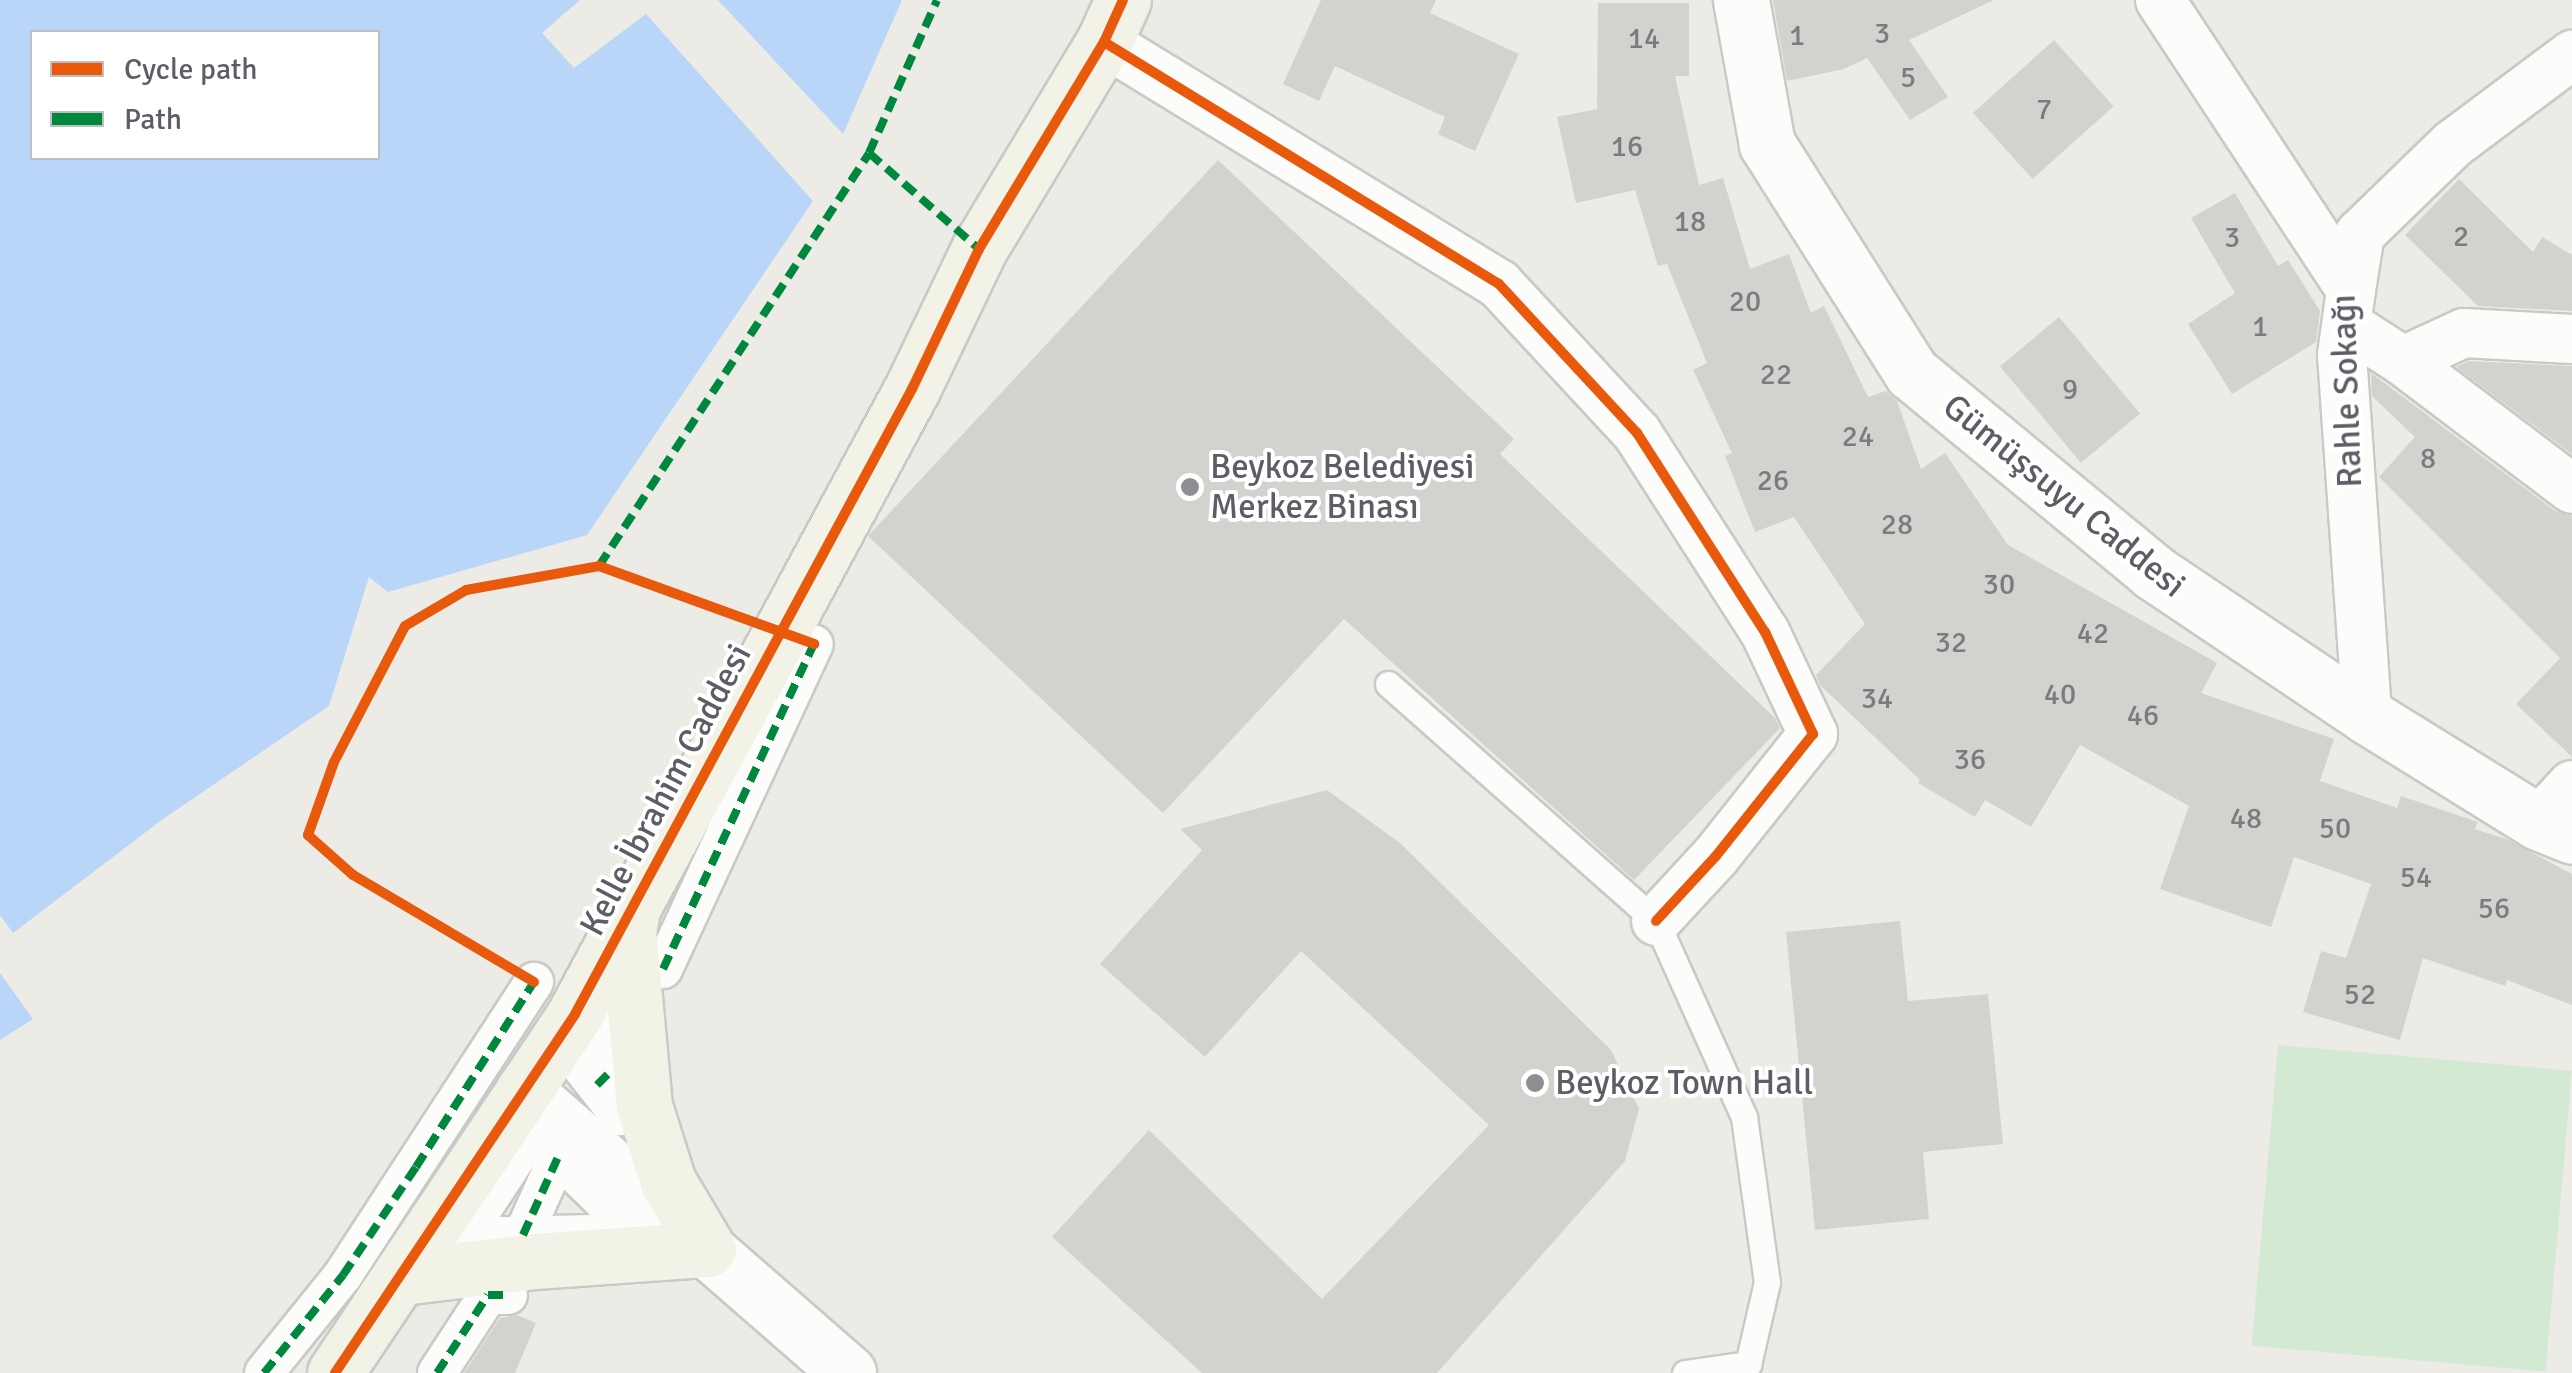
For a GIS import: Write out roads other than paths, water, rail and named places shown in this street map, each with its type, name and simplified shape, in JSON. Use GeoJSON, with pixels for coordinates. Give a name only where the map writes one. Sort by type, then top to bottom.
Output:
{"type":"FeatureCollection","features":[{"type":"Feature","properties":{"kind":"main road","name":"Kelle İbrahim Caddesi"},"geometry":{"type":"LineString","coordinates":[[334,1373],[576,1014],[912,389],[979,249],[1113,21]]}},
{"type":"Feature","properties":{"kind":"main road"},"geometry":{"type":"LineString","coordinates":[[402,1277],[535,1261],[708,1249],[668,1182],[644,1106],[628,931],[631,913]]}},
{"type":"Feature","properties":{"kind":"street","name":"Gümüşsuyu Caddesi"},"geometry":{"type":"LineString","coordinates":[[1741,0],[1767,144],[1912,373],[2153,572],[2367,716],[2561,814]]}},
{"type":"Feature","properties":{"kind":"street","name":"Rahle Sokağı"},"geometry":{"type":"LineString","coordinates":[[2160,0],[2349,308],[2342,355],[2367,716]]}},
{"type":"Feature","properties":{"kind":"street"},"geometry":{"type":"LineString","coordinates":[[1113,21],[1499,284],[1636,433],[1765,632],[1814,734],[1715,858],[1656,922]]}},
{"type":"Feature","properties":{"kind":"street"},"geometry":{"type":"LineString","coordinates":[[2572,55],[2453,144],[2360,234],[2349,308],[2403,361],[2572,489]]}},
{"type":"Feature","properties":{"kind":"street"},"geometry":{"type":"LineString","coordinates":[[2403,361],[2464,333],[2572,339]]}},
{"type":"Feature","properties":{"kind":"street","name":"Kelle İbrahim Caddesi"},"geometry":{"type":"LineString","coordinates":[[663,969],[814,644]]}},
{"type":"Feature","properties":{"kind":"street"},"geometry":{"type":"LineString","coordinates":[[264,1373],[343,1274],[534,982]]}},
{"type":"Feature","properties":{"kind":"street"},"geometry":{"type":"LineString","coordinates":[[524,1090],[848,1373]]}},
{"type":"Feature","properties":{"kind":"street"},"geometry":{"type":"LineString","coordinates":[[532,1133],[636,1233],[523,1235],[464,1237],[532,1133]]}},
{"type":"Feature","properties":{"kind":"street"},"geometry":{"type":"LineString","coordinates":[[523,1235],[558,1157]]}},
{"type":"Feature","properties":{"kind":"street"},"geometry":{"type":"LineString","coordinates":[[437,1373],[488,1295],[508,1295]]}},
{"type":"Feature","properties":{"kind":"lane"},"geometry":{"type":"LineString","coordinates":[[1388,684],[1656,922],[1744,1117],[1766,1282],[1743,1369],[1685,1373]]}},
{"type":"Feature","properties":{"kind":"water"},"geometry":{"type":"Polygon","coordinates":[[[0,0],[580,0],[542,33],[574,68],[646,14],[813,201],[587,535],[388,592],[369,577],[329,706],[163,819],[13,933],[0,915],[0,0]]]}},
{"type":"Feature","properties":{"kind":"water"},"geometry":{"type":"Polygon","coordinates":[[[718,0],[902,0],[843,134],[718,0]]]}},
{"type":"Feature","properties":{"kind":"water"},"geometry":{"type":"Polygon","coordinates":[[[0,973],[33,1019],[0,1040],[0,973]]]}},
{"type":"Feature","properties":{"kind":"place","name":"Beykoz Belediyesi Merkez Binası"},"geometry":{"type":"Point","coordinates":[1190,487]}},
{"type":"Feature","properties":{"kind":"place","name":"Beykoz Town Hall"},"geometry":{"type":"Point","coordinates":[1535,1083]}}]}
